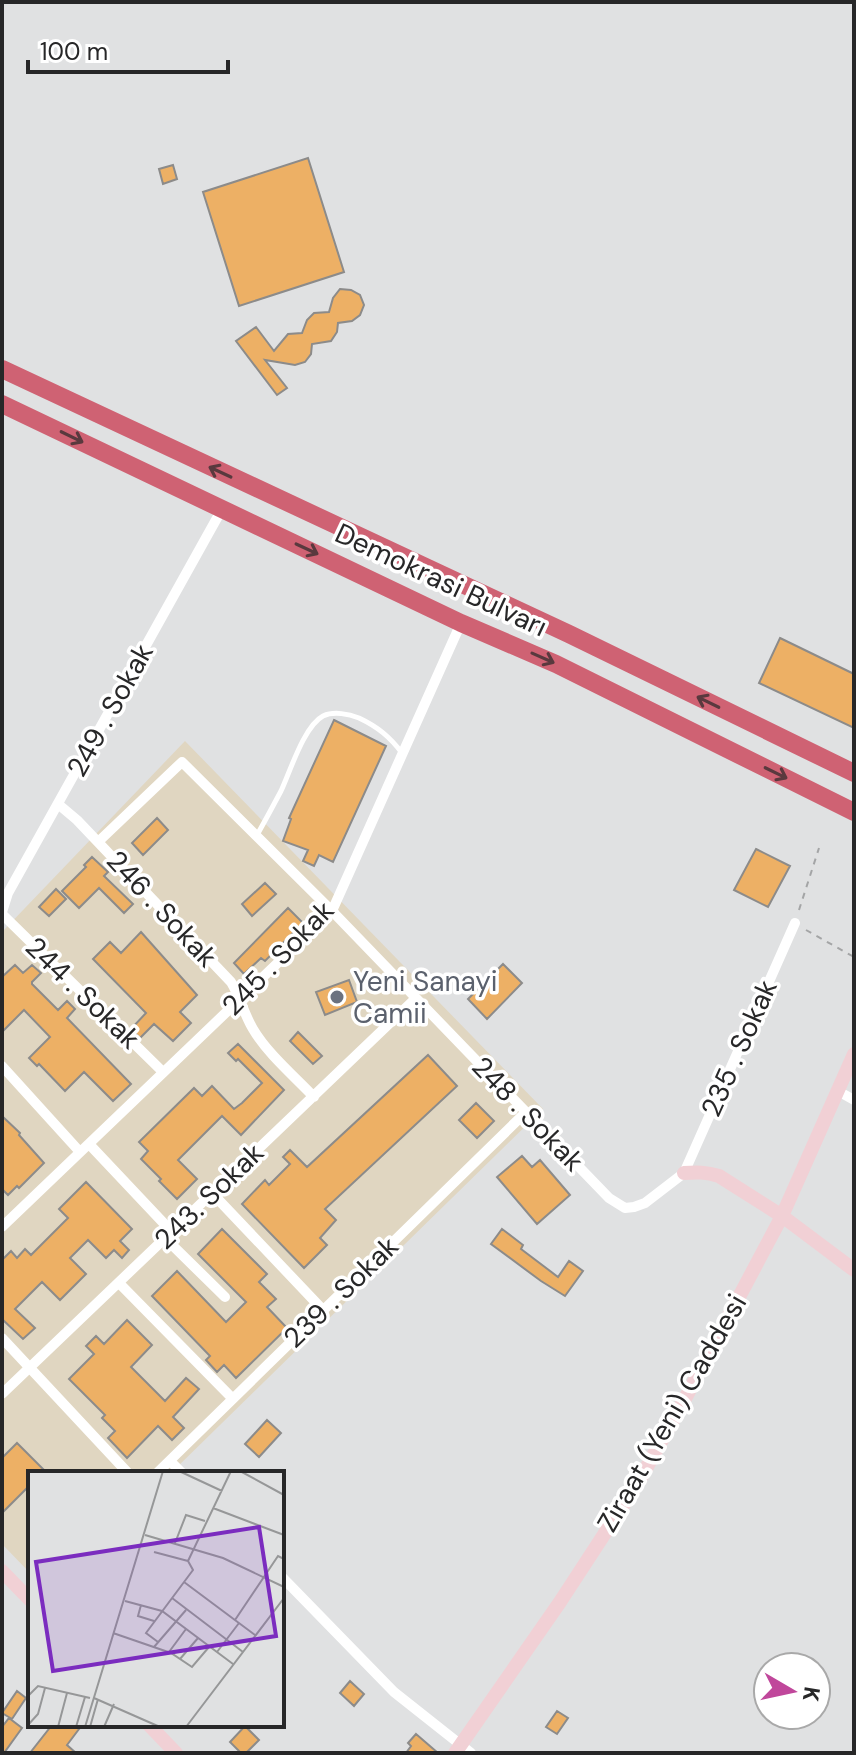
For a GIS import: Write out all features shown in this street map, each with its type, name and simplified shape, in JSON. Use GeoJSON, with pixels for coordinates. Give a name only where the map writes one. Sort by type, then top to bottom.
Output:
{"type":"FeatureCollection","features":[{"type":"Feature","properties":{"kind":"highway","name":"Demokrasi Bulvarı"},"geometry":{"type":"LineString","coordinates":[[2,369],[569,634],[854,773]]}},
{"type":"Feature","properties":{"kind":"highway","name":"Demokrasi Bulvarı"},"geometry":{"type":"LineString","coordinates":[[2,404],[461,623],[556,664],[854,812]]}},
{"type":"Feature","properties":{"kind":"street","name":"249 . Sokak"},"geometry":{"type":"LineString","coordinates":[[2,913],[8,893],[222,509]]}},
{"type":"Feature","properties":{"kind":"street","name":"245 . Sokak"},"geometry":{"type":"LineString","coordinates":[[2,1227],[332,911],[461,623]]}},
{"type":"Feature","properties":{"kind":"street","name":"248 . Sokak"},"geometry":{"type":"LineString","coordinates":[[98,842],[182,762],[332,911],[609,1198],[625,1208],[645,1203],[684,1173]]}},
{"type":"Feature","properties":{"kind":"street","name":"246 . Sokak"},"geometry":{"type":"LineString","coordinates":[[58,804],[77,820],[231,982],[260,1040],[314,1097]]}},
{"type":"Feature","properties":{"kind":"street","name":"244 . Sokak"},"geometry":{"type":"LineString","coordinates":[[2,913],[163,1072]]}},
{"type":"Feature","properties":{"kind":"street","name":"235 . Sokak"},"geometry":{"type":"LineString","coordinates":[[684,1173],[795,923]]}},
{"type":"Feature","properties":{"kind":"street","name":"243. Sokak"},"geometry":{"type":"LineString","coordinates":[[2,1394],[416,998]]}},
{"type":"Feature","properties":{"kind":"street","name":"Ziraat (Yeni) Caddesi"},"geometry":{"type":"LineString","coordinates":[[463,1750],[639,1481],[782,1216],[854,1054]]}},
{"type":"Feature","properties":{"kind":"street"},"geometry":{"type":"LineString","coordinates":[[2,1066],[169,1235],[225,1297]]}},
{"type":"Feature","properties":{"kind":"street"},"geometry":{"type":"LineString","coordinates":[[838,1091],[854,1100]]}},
{"type":"Feature","properties":{"kind":"street","name":"239 . Sokak"},"geometry":{"type":"LineString","coordinates":[[159,1471],[526,1112]]}},
{"type":"Feature","properties":{"kind":"street"},"geometry":{"type":"LineString","coordinates":[[684,1173],[709,1172],[719,1176],[782,1216],[854,1270]]}},
{"type":"Feature","properties":{"kind":"street"},"geometry":{"type":"LineString","coordinates":[[212,1193],[323,1310]]}},
{"type":"Feature","properties":{"kind":"street"},"geometry":{"type":"LineString","coordinates":[[119,1283],[232,1398]]}},
{"type":"Feature","properties":{"kind":"street"},"geometry":{"type":"LineString","coordinates":[[2,1338],[126,1471]]}},
{"type":"Feature","properties":{"kind":"street"},"geometry":{"type":"LineString","coordinates":[[170,1461],[180,1471]]}},
{"type":"Feature","properties":{"kind":"street"},"geometry":{"type":"LineString","coordinates":[[2,1571],[28,1597]]}},
{"type":"Feature","properties":{"kind":"street"},"geometry":{"type":"LineString","coordinates":[[284,1579],[394,1692],[463,1750]]}},
{"type":"Feature","properties":{"kind":"street"},"geometry":{"type":"LineString","coordinates":[[151,1727],[176,1753]]}},
{"type":"Feature","properties":{"kind":"lane"},"geometry":{"type":"LineString","coordinates":[[257,836],[305,738],[324,716],[347,714],[367,722],[386,734],[402,754]]}},
{"type":"Feature","properties":{"kind":"path"},"geometry":{"type":"LineString","coordinates":[[819,848],[795,923],[854,957]]}},
{"type":"Feature","properties":{"kind":"shaded area"},"geometry":{"type":"Polygon","coordinates":[[[185,741],[543,1109],[173,1471],[28,1471],[28,1571],[2,1544],[2,932],[185,741]]]}},
{"type":"Feature","properties":{"kind":"building"},"geometry":{"type":"Polygon","coordinates":[[[308,158],[344,272],[239,306],[203,192],[308,158]]]}},
{"type":"Feature","properties":{"kind":"building"},"geometry":{"type":"Polygon","coordinates":[[[173,165],[177,179],[163,184],[159,169],[173,165]]]}},
{"type":"Feature","properties":{"kind":"building"},"geometry":{"type":"Polygon","coordinates":[[[340,289],[360,295],[364,305],[360,315],[352,321],[338,323],[331,341],[312,344],[311,354],[305,362],[295,365],[265,360],[287,388],[277,395],[236,341],[256,327],[274,351],[288,334],[302,333],[307,320],[314,313],[329,312],[333,298],[340,289]]]}},
{"type":"Feature","properties":{"kind":"building"},"geometry":{"type":"Polygon","coordinates":[[[780,638],[854,674],[854,728],[759,683],[780,638]]]}},
{"type":"Feature","properties":{"kind":"building"},"geometry":{"type":"Polygon","coordinates":[[[334,720],[386,746],[333,862],[319,855],[314,866],[303,861],[308,850],[283,841],[289,818],[334,720]]]}},
{"type":"Feature","properties":{"kind":"building"},"geometry":{"type":"Polygon","coordinates":[[[157,818],[168,830],[143,855],[132,843],[157,818]]]}},
{"type":"Feature","properties":{"kind":"building"},"geometry":{"type":"Polygon","coordinates":[[[756,849],[790,866],[768,907],[734,890],[756,849]]]}},
{"type":"Feature","properties":{"kind":"building"},"geometry":{"type":"Polygon","coordinates":[[[92,857],[108,872],[104,876],[133,904],[124,913],[99,888],[79,908],[62,891],[92,857]]]}},
{"type":"Feature","properties":{"kind":"building"},"geometry":{"type":"Polygon","coordinates":[[[265,883],[276,894],[252,916],[242,904],[265,883]]]}},
{"type":"Feature","properties":{"kind":"building"},"geometry":{"type":"Polygon","coordinates":[[[56,889],[66,899],[49,916],[39,907],[56,889]]]}},
{"type":"Feature","properties":{"kind":"building"},"geometry":{"type":"Polygon","coordinates":[[[288,908],[303,923],[265,961],[261,958],[244,974],[234,963],[288,908]]]}},
{"type":"Feature","properties":{"kind":"building"},"geometry":{"type":"Polygon","coordinates":[[[141,932],[197,995],[180,1012],[191,1023],[173,1041],[154,1024],[140,1038],[131,1029],[146,1013],[93,959],[110,942],[121,953],[141,932]]]}},
{"type":"Feature","properties":{"kind":"building"},"geometry":{"type":"Polygon","coordinates":[[[503,964],[522,983],[487,1019],[468,999],[503,964]]]}},
{"type":"Feature","properties":{"kind":"building"},"geometry":{"type":"Polygon","coordinates":[[[15,965],[23,973],[32,965],[41,973],[32,984],[58,1010],[67,1001],[75,1009],[67,1018],[131,1084],[113,1101],[84,1072],[65,1091],[29,1058],[50,1037],[24,1010],[2,1032],[2,977],[15,965]]]}},
{"type":"Feature","properties":{"kind":"building","name":"Yeni Sanayi Camii"},"geometry":{"type":"Polygon","coordinates":[[[349,980],[357,1002],[325,1015],[316,992],[349,980]]]}},
{"type":"Feature","properties":{"kind":"building"},"geometry":{"type":"Polygon","coordinates":[[[298,1032],[322,1056],[313,1064],[290,1041],[298,1032]]]}},
{"type":"Feature","properties":{"kind":"building"},"geometry":{"type":"Polygon","coordinates":[[[238,1044],[284,1090],[241,1135],[222,1116],[178,1160],[197,1179],[177,1199],[141,1159],[148,1151],[139,1142],[194,1088],[202,1096],[212,1086],[234,1109],[242,1103],[262,1083],[228,1053],[238,1044]]]}},
{"type":"Feature","properties":{"kind":"building"},"geometry":{"type":"Polygon","coordinates":[[[428,1055],[457,1086],[325,1209],[336,1220],[320,1238],[327,1245],[304,1268],[242,1204],[265,1180],[269,1185],[290,1164],[283,1157],[290,1150],[307,1167],[428,1055]]]}},
{"type":"Feature","properties":{"kind":"building"},"geometry":{"type":"Polygon","coordinates":[[[476,1103],[494,1121],[477,1138],[459,1120],[476,1103]]]}},
{"type":"Feature","properties":{"kind":"building"},"geometry":{"type":"Polygon","coordinates":[[[2,1116],[44,1163],[8,1195],[2,1189],[2,1116]]]}},
{"type":"Feature","properties":{"kind":"building"},"geometry":{"type":"Polygon","coordinates":[[[522,1156],[532,1167],[540,1160],[570,1195],[537,1224],[497,1177],[522,1156]]]}},
{"type":"Feature","properties":{"kind":"building"},"geometry":{"type":"Polygon","coordinates":[[[86,1182],[132,1229],[120,1241],[129,1250],[122,1258],[114,1250],[106,1258],[88,1240],[70,1258],[86,1274],[60,1300],[42,1282],[15,1309],[35,1328],[23,1339],[2,1319],[2,1260],[11,1251],[17,1258],[25,1249],[31,1255],[68,1218],[59,1209],[86,1182]]]}},
{"type":"Feature","properties":{"kind":"building"},"geometry":{"type":"Polygon","coordinates":[[[222,1229],[267,1274],[259,1282],[276,1299],[267,1307],[287,1328],[236,1378],[224,1365],[217,1372],[206,1360],[210,1356],[152,1296],[177,1271],[226,1322],[246,1302],[198,1254],[222,1229]]]}},
{"type":"Feature","properties":{"kind":"building"},"geometry":{"type":"Polygon","coordinates":[[[502,1229],[523,1245],[521,1249],[558,1277],[569,1261],[583,1271],[565,1296],[491,1244],[502,1229]]]}},
{"type":"Feature","properties":{"kind":"building"},"geometry":{"type":"Polygon","coordinates":[[[127,1320],[152,1345],[131,1367],[165,1401],[186,1378],[199,1389],[173,1417],[184,1428],[172,1440],[158,1426],[127,1458],[108,1438],[115,1431],[102,1418],[105,1415],[69,1379],[94,1354],[86,1346],[96,1336],[104,1344],[127,1320]]]}},
{"type":"Feature","properties":{"kind":"building"},"geometry":{"type":"Polygon","coordinates":[[[267,1420],[281,1433],[259,1457],[245,1444],[267,1420]]]}},
{"type":"Feature","properties":{"kind":"building"},"geometry":{"type":"Polygon","coordinates":[[[17,1443],[45,1471],[28,1471],[28,1487],[2,1513],[2,1458],[17,1443]]]}},
{"type":"Feature","properties":{"kind":"building"},"geometry":{"type":"Polygon","coordinates":[[[350,1681],[364,1694],[354,1706],[340,1693],[350,1681]]]}},
{"type":"Feature","properties":{"kind":"building"},"geometry":{"type":"Polygon","coordinates":[[[17,1691],[26,1698],[12,1719],[2,1713],[17,1691]]]}},
{"type":"Feature","properties":{"kind":"building"},"geometry":{"type":"Polygon","coordinates":[[[557,1711],[568,1718],[557,1734],[546,1727],[557,1711]]]}},
{"type":"Feature","properties":{"kind":"building"},"geometry":{"type":"Polygon","coordinates":[[[9,1718],[22,1728],[2,1753],[2,1727],[9,1718]]]}},
{"type":"Feature","properties":{"kind":"building"},"geometry":{"type":"Polygon","coordinates":[[[50,1727],[80,1727],[67,1745],[76,1753],[30,1753],[50,1727]]]}},
{"type":"Feature","properties":{"kind":"building"},"geometry":{"type":"Polygon","coordinates":[[[244,1727],[259,1740],[246,1753],[241,1753],[230,1742],[244,1727]]]}},
{"type":"Feature","properties":{"kind":"building"},"geometry":{"type":"Polygon","coordinates":[[[416,1734],[438,1753],[406,1753],[411,1746],[408,1743],[416,1734]]]}},
{"type":"Feature","properties":{"kind":"place","name":"Yeni Sanayi Camii"},"geometry":{"type":"Point","coordinates":[337,997]}}]}
